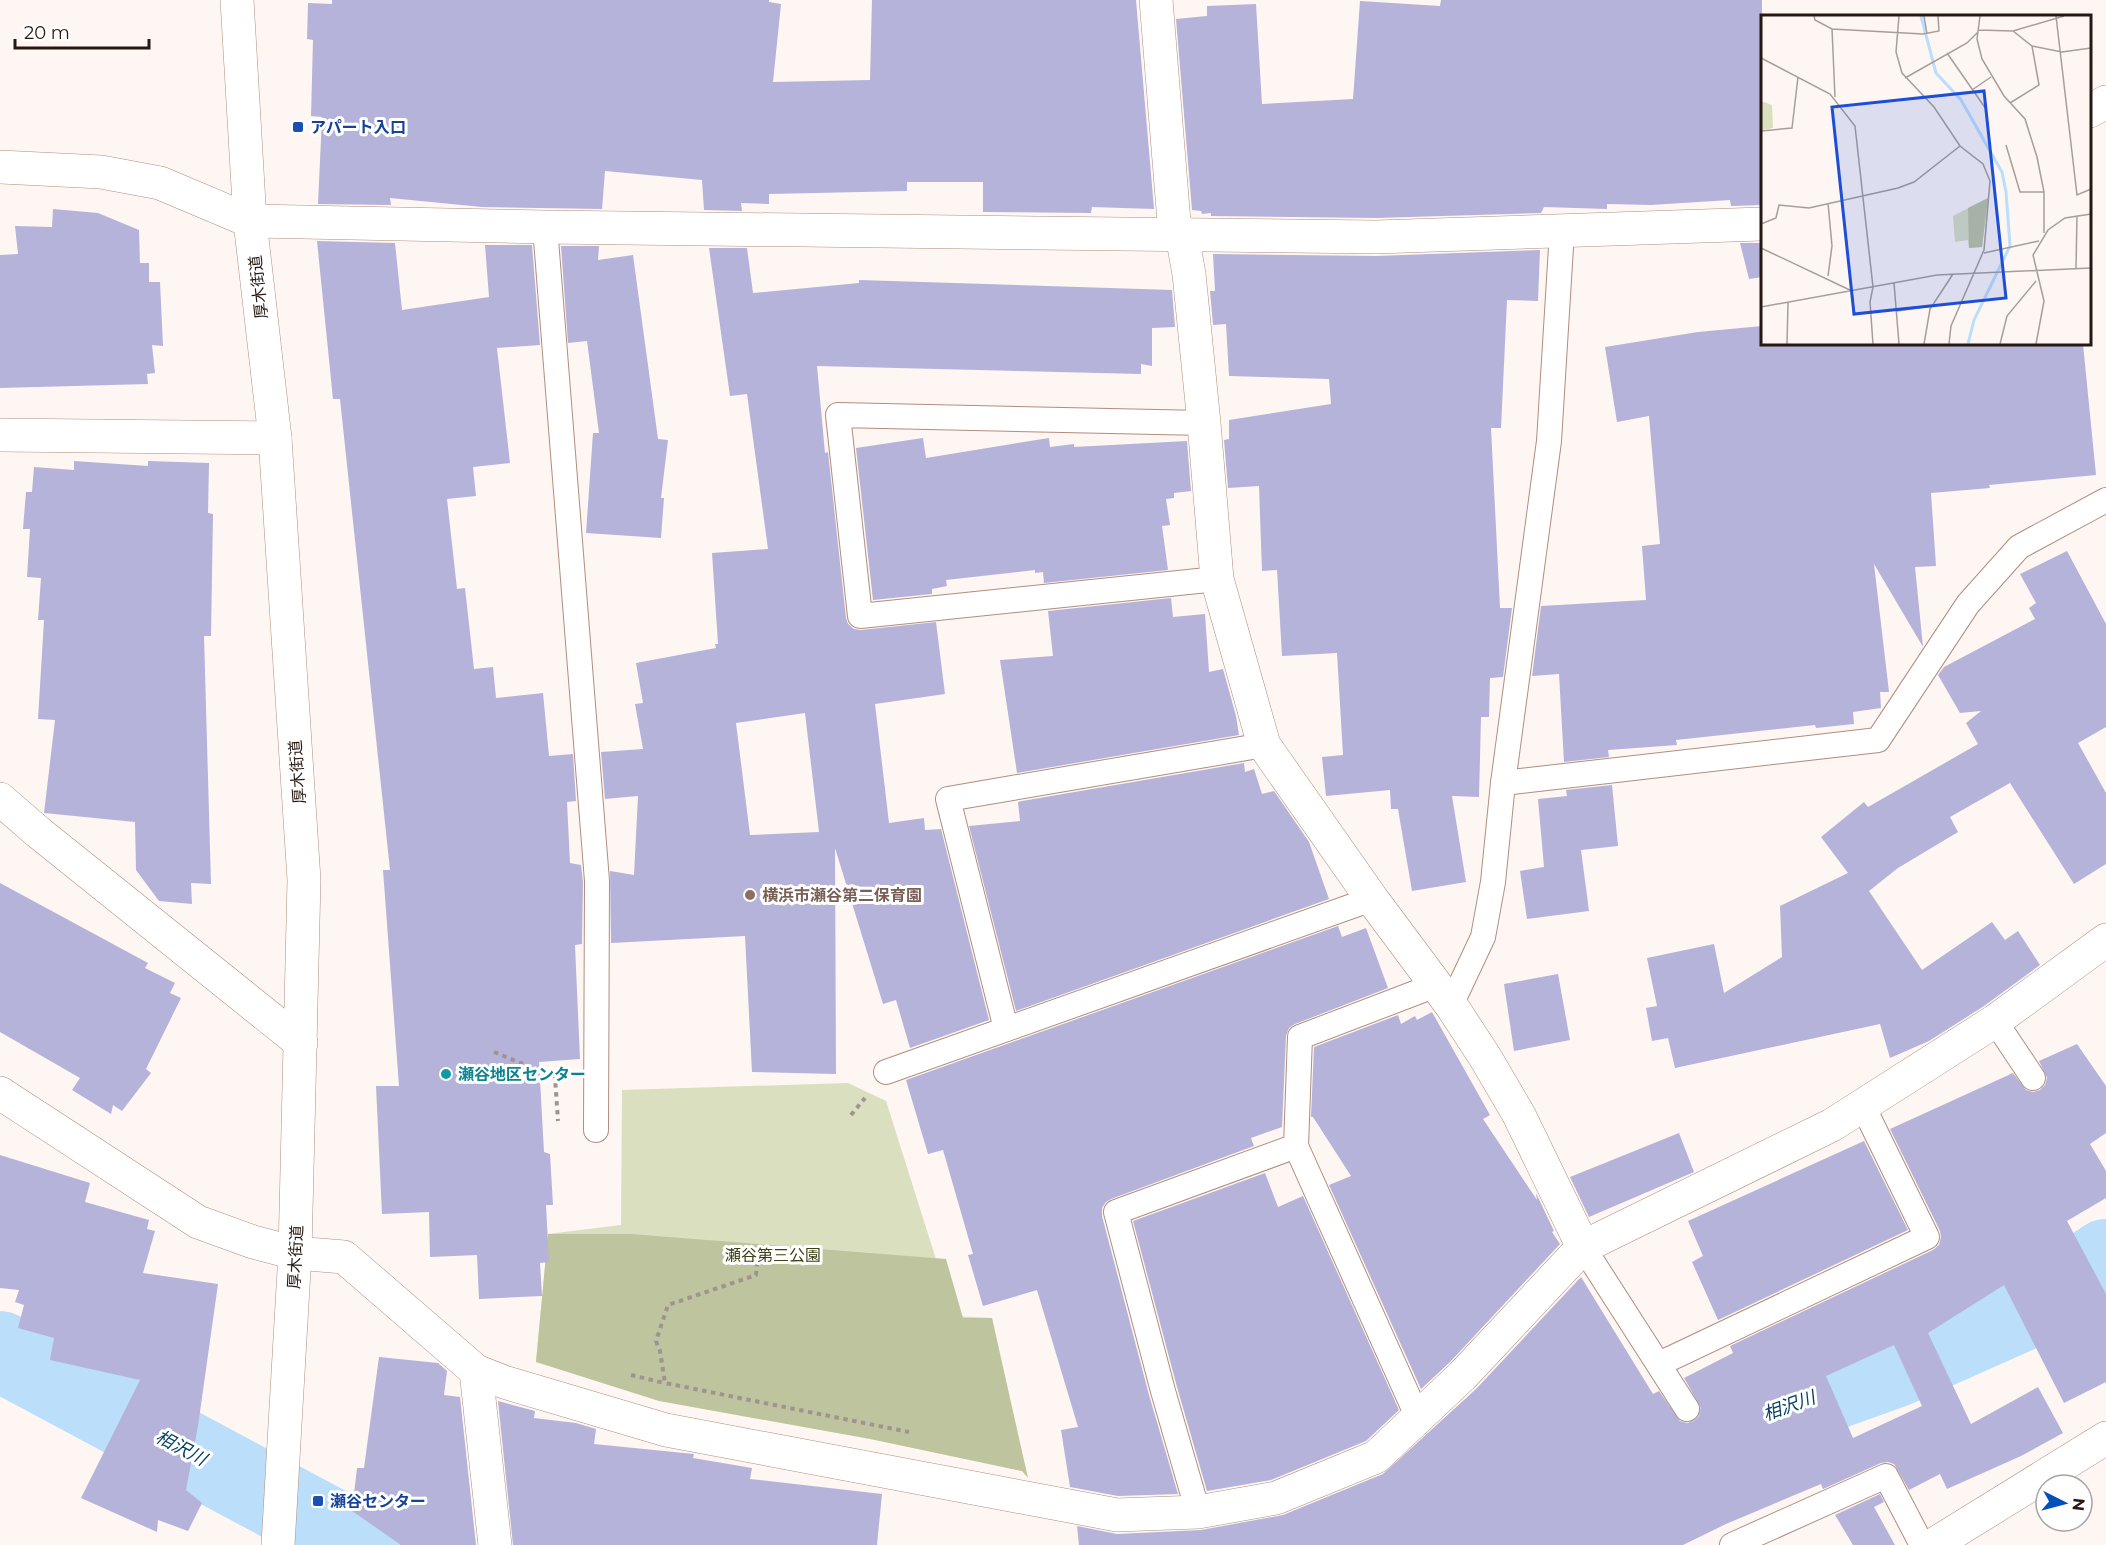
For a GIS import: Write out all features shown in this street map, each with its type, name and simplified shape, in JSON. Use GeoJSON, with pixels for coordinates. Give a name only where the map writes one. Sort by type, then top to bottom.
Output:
{"type":"FeatureCollection","features":[{"type":"Feature","properties":{"kind":"street"},"geometry":{"type":"LineString","coordinates":[[1156,0],[1174,222],[1182,235],[1189,274],[1217,579],[1264,745],[1372,899],[1444,995],[1485,1057],[1519,1115],[1583,1247]]}},
{"type":"Feature","properties":{"kind":"street","name":"厚木街道"},"geometry":{"type":"LineString","coordinates":[[241,4],[250,221],[274,438],[304,880],[295,1253],[278,1545]]}},
{"type":"Feature","properties":{"kind":"street"},"geometry":{"type":"LineString","coordinates":[[2091,110],[2106,102]]}},
{"type":"Feature","properties":{"kind":"street"},"geometry":{"type":"LineString","coordinates":[[0,167],[101,172],[160,183],[250,221],[545,227],[1376,237],[1761,224]]}},
{"type":"Feature","properties":{"kind":"street"},"geometry":{"type":"LineString","coordinates":[[0,435],[274,438]]}},
{"type":"Feature","properties":{"kind":"street"},"geometry":{"type":"LineString","coordinates":[[1,793],[38,832],[301,1043]]}},
{"type":"Feature","properties":{"kind":"street"},"geometry":{"type":"LineString","coordinates":[[0,1093],[198,1222],[253,1242],[295,1253],[344,1257],[476,1371],[504,1382],[677,1432],[1117,1515],[1198,1512],[1276,1498],[1376,1457],[1463,1375],[1583,1247],[1832,1125],[1995,1022],[2106,940]]}},
{"type":"Feature","properties":{"kind":"street"},"geometry":{"type":"LineString","coordinates":[[476,1371],[495,1545]]}},
{"type":"Feature","properties":{"kind":"street"},"geometry":{"type":"LineString","coordinates":[[1933,1545],[2106,1438]]}},
{"type":"Feature","properties":{"kind":"lane"},"geometry":{"type":"LineString","coordinates":[[545,227],[597,881],[596,1130]]}},
{"type":"Feature","properties":{"kind":"lane"},"geometry":{"type":"LineString","coordinates":[[1418,1418],[1296,1146],[1300,1037],[1444,995],[1483,937],[1549,441],[1562,231]]}},
{"type":"Feature","properties":{"kind":"lane"},"geometry":{"type":"LineString","coordinates":[[1204,423],[838,415],[860,616],[1217,579]]}},
{"type":"Feature","properties":{"kind":"lane"},"geometry":{"type":"LineString","coordinates":[[1503,783],[1878,740],[1968,604],[2019,548],[2106,500]]}},
{"type":"Feature","properties":{"kind":"lane"},"geometry":{"type":"LineString","coordinates":[[1006,1029],[948,799],[1264,745]]}},
{"type":"Feature","properties":{"kind":"lane"},"geometry":{"type":"LineString","coordinates":[[886,1072],[1372,899]]}},
{"type":"Feature","properties":{"kind":"lane"},"geometry":{"type":"LineString","coordinates":[[1995,1022],[2033,1078]]}},
{"type":"Feature","properties":{"kind":"lane"},"geometry":{"type":"LineString","coordinates":[[1659,1364],[1927,1237],[1863,1106]]}},
{"type":"Feature","properties":{"kind":"lane"},"geometry":{"type":"LineString","coordinates":[[1198,1512],[1163,1391],[1116,1212],[1296,1146]]}},
{"type":"Feature","properties":{"kind":"lane"},"geometry":{"type":"LineString","coordinates":[[1583,1247],[1687,1409]]}},
{"type":"Feature","properties":{"kind":"lane"},"geometry":{"type":"LineString","coordinates":[[1732,1545],[1886,1476],[1922,1545]]}},
{"type":"Feature","properties":{"kind":"path"},"geometry":{"type":"LineString","coordinates":[[494,1052],[555,1077],[558,1132],[596,1130]]}},
{"type":"Feature","properties":{"kind":"path"},"geometry":{"type":"LineString","coordinates":[[660,1351],[656,1341],[668,1305],[756,1275],[758,1253]]}},
{"type":"Feature","properties":{"kind":"green space","name":"瀬谷第三公園"},"geometry":{"type":"Polygon","coordinates":[[[848,1083],[886,1101],[954,1316],[992,1318],[1022,1471],[536,1362],[548,1234],[621,1225],[622,1090],[848,1083]]]}},
{"type":"Feature","properties":{"kind":"green space","name":"瀬谷第三公園"},"geometry":{"type":"Polygon","coordinates":[[[548,1234],[631,1234],[946,1259],[963,1318],[992,1318],[1028,1478],[1022,1471],[870,1439],[659,1401],[536,1362],[548,1234]]]}},
{"type":"Feature","properties":{"kind":"building"},"geometry":{"type":"Polygon","coordinates":[[[332,0],[769,0],[769,2],[781,4],[773,82],[870,80],[872,0],[1136,0],[1154,209],[1092,207],[1091,213],[983,212],[983,182],[907,182],[907,191],[769,194],[769,204],[741,203],[742,211],[704,210],[702,180],[605,171],[602,209],[482,207],[390,198],[391,205],[318,204],[322,117],[311,116],[313,40],[307,39],[308,3],[332,4],[332,0]]]}},
{"type":"Feature","properties":{"kind":"building"},"geometry":{"type":"Polygon","coordinates":[[[1441,0],[1762,0],[1761,205],[1731,206],[1730,200],[1651,205],[1607,204],[1607,209],[1544,207],[1541,213],[1376,218],[1211,216],[1211,213],[1202,214],[1201,211],[1192,210],[1176,19],[1207,16],[1207,6],[1256,4],[1262,104],[1353,99],[1360,1],[1440,6],[1441,0]]]}},
{"type":"Feature","properties":{"kind":"building"},"geometry":{"type":"Polygon","coordinates":[[[53,209],[98,213],[139,230],[140,263],[149,263],[149,282],[160,282],[163,346],[152,345],[155,373],[147,374],[148,384],[0,388],[0,255],[18,254],[15,226],[52,227],[53,209]]]}},
{"type":"Feature","properties":{"kind":"building"},"geometry":{"type":"Polygon","coordinates":[[[317,241],[395,243],[402,310],[489,297],[485,245],[532,245],[540,345],[497,348],[510,463],[473,467],[476,496],[447,499],[457,589],[465,588],[474,669],[493,667],[496,698],[543,693],[549,756],[573,754],[576,801],[567,802],[570,863],[581,865],[583,882],[582,944],[575,945],[580,1059],[539,1062],[544,1152],[550,1154],[553,1205],[546,1205],[549,1262],[540,1263],[542,1296],[479,1299],[477,1255],[430,1257],[429,1212],[382,1214],[376,1086],[399,1086],[383,870],[390,870],[340,399],[333,399],[317,241]]]}},
{"type":"Feature","properties":{"kind":"building"},"geometry":{"type":"Polygon","coordinates":[[[1740,243],[1761,243],[1761,277],[1749,279],[1740,243]]]}},
{"type":"Feature","properties":{"kind":"building"},"geometry":{"type":"Polygon","coordinates":[[[561,246],[599,246],[598,260],[633,255],[658,439],[668,440],[661,498],[664,498],[661,538],[586,533],[593,433],[599,433],[587,341],[568,343],[561,246]]]}},
{"type":"Feature","properties":{"kind":"building"},"geometry":{"type":"Polygon","coordinates":[[[709,248],[747,248],[753,293],[859,283],[859,280],[1172,290],[1175,327],[1152,328],[1152,366],[1141,364],[1141,374],[817,366],[825,453],[828,452],[848,624],[854,629],[861,630],[936,622],[945,694],[875,704],[889,823],[924,818],[925,830],[941,829],[989,1020],[910,1048],[896,1000],[883,1004],[835,848],[836,1074],[752,1072],[745,936],[611,943],[610,871],[634,875],[638,796],[605,799],[601,752],[643,749],[635,704],[643,703],[636,663],[716,648],[715,644],[718,644],[712,553],[768,549],[747,394],[730,396],[709,248]],[[805,713],[736,723],[750,835],[819,832],[805,713]]]}},
{"type":"Feature","properties":{"kind":"building"},"geometry":{"type":"Polygon","coordinates":[[[1540,250],[1538,301],[1507,300],[1501,428],[1491,428],[1500,608],[1512,608],[1503,677],[1490,678],[1489,717],[1481,717],[1479,797],[1452,796],[1466,882],[1412,891],[1398,809],[1391,809],[1390,790],[1326,796],[1322,757],[1343,755],[1337,653],[1282,656],[1277,570],[1262,571],[1259,486],[1228,488],[1224,440],[1229,439],[1229,420],[1331,404],[1329,379],[1229,376],[1226,324],[1213,325],[1210,291],[1215,291],[1213,254],[1376,256],[1540,250]]]}},
{"type":"Feature","properties":{"kind":"building"},"geometry":{"type":"Polygon","coordinates":[[[1761,326],[1761,345],[2083,345],[2096,475],[1931,493],[1936,566],[1915,567],[1923,647],[1874,564],[1889,692],[1880,692],[1881,708],[1853,712],[1854,724],[1816,728],[1815,725],[1676,740],[1677,745],[1608,750],[1609,757],[1564,762],[1559,674],[1532,676],[1541,606],[1646,600],[1642,546],[1660,544],[1649,416],[1617,422],[1605,347],[1698,332],[1761,326]]]}},
{"type":"Feature","properties":{"kind":"building"},"geometry":{"type":"Polygon","coordinates":[[[923,438],[926,458],[1049,438],[1050,447],[1074,444],[1074,447],[1187,441],[1191,491],[1174,493],[1174,498],[1166,499],[1170,525],[1162,526],[1168,570],[1044,583],[1043,572],[1035,573],[1035,570],[946,580],[947,586],[932,589],[932,594],[873,600],[856,448],[923,438]]]}},
{"type":"Feature","properties":{"kind":"building"},"geometry":{"type":"Polygon","coordinates":[[[74,461],[148,466],[148,461],[209,463],[208,513],[213,514],[211,636],[204,636],[211,884],[191,883],[192,904],[159,901],[136,870],[135,822],[44,813],[55,720],[38,719],[44,620],[38,620],[41,578],[27,577],[30,529],[23,529],[26,492],[32,492],[34,467],[74,470],[74,461]]]}},
{"type":"Feature","properties":{"kind":"building"},"geometry":{"type":"Polygon","coordinates":[[[2067,551],[2106,624],[2106,727],[2078,743],[2106,793],[2106,864],[2074,884],[2010,783],[1950,817],[1958,832],[1898,868],[1869,891],[1922,970],[1992,922],[2005,940],[2018,931],[2040,965],[1984,1006],[1929,1041],[1890,1058],[1880,1024],[1675,1068],[1668,1038],[1652,1041],[1646,1008],[1657,1006],[1647,958],[1714,944],[1724,993],[1782,957],[1780,906],[1848,873],[1821,837],[1864,802],[1868,807],[1978,744],[1966,723],[1981,711],[1960,713],[1938,675],[1944,667],[2035,619],[2029,608],[2036,603],[2020,574],[2067,551]]]}},
{"type":"Feature","properties":{"kind":"building"},"geometry":{"type":"Polygon","coordinates":[[[1171,598],[1173,617],[1205,614],[1209,672],[1223,669],[1239,735],[1017,773],[1000,660],[1053,656],[1048,611],[1171,598]]]}},
{"type":"Feature","properties":{"kind":"building"},"geometry":{"type":"Polygon","coordinates":[[[1244,763],[1245,772],[1254,769],[1262,794],[1274,791],[1309,842],[1329,899],[1016,1011],[969,826],[1020,821],[1018,802],[1022,801],[1244,763]]]}},
{"type":"Feature","properties":{"kind":"building"},"geometry":{"type":"Polygon","coordinates":[[[1612,785],[1618,846],[1581,850],[1589,911],[1527,919],[1520,871],[1544,867],[1538,799],[1567,796],[1566,790],[1612,785]]]}},
{"type":"Feature","properties":{"kind":"building"},"geometry":{"type":"Polygon","coordinates":[[[0,883],[148,963],[145,968],[175,983],[170,993],[181,998],[146,1069],[151,1073],[122,1111],[113,1105],[111,1114],[72,1090],[80,1078],[0,1032],[0,883]]]}},
{"type":"Feature","properties":{"kind":"building"},"geometry":{"type":"Polygon","coordinates":[[[1338,926],[1342,937],[1366,928],[1388,988],[1289,1028],[1286,1036],[1282,1127],[1251,1138],[1254,1146],[1111,1199],[1102,1208],[1102,1216],[1149,1395],[1178,1494],[1118,1496],[1070,1487],[1061,1430],[1078,1427],[1037,1290],[983,1306],[968,1255],[973,1254],[943,1150],[928,1154],[906,1080],[1338,926]]]}},
{"type":"Feature","properties":{"kind":"building"},"geometry":{"type":"Polygon","coordinates":[[[1558,974],[1570,1040],[1514,1051],[1504,984],[1558,974]]]}},
{"type":"Feature","properties":{"kind":"building"},"geometry":{"type":"Polygon","coordinates":[[[1432,1012],[1490,1115],[1483,1119],[1537,1200],[1536,1193],[1554,1231],[1552,1232],[1560,1244],[1450,1362],[1421,1389],[1329,1185],[1351,1176],[1311,1117],[1314,1047],[1398,1015],[1401,1024],[1415,1016],[1417,1020],[1432,1012]]]}},
{"type":"Feature","properties":{"kind":"building"},"geometry":{"type":"Polygon","coordinates":[[[2077,1044],[2106,1086],[2106,1133],[2090,1144],[2106,1171],[2106,1198],[2067,1221],[2106,1294],[2106,1382],[2064,1403],[2004,1285],[1928,1333],[1971,1424],[2038,1387],[2063,1433],[2021,1456],[1947,1489],[1940,1474],[1909,1490],[1894,1464],[1881,1463],[1823,1489],[1821,1484],[1726,1524],[1683,1545],[1079,1545],[1077,1526],[1117,1534],[1201,1530],[1283,1515],[1383,1474],[1476,1389],[1581,1277],[1653,1394],[1659,1391],[1680,1421],[1687,1423],[1694,1421],[1699,1416],[1701,1408],[1684,1378],[1733,1353],[1730,1346],[1933,1250],[1939,1245],[1940,1231],[1890,1129],[2013,1073],[2026,1090],[2033,1092],[2040,1090],[2047,1078],[2039,1061],[2077,1044]],[[1894,1345],[1826,1376],[1853,1438],[1922,1406],[1894,1345]]]}},
{"type":"Feature","properties":{"kind":"building"},"geometry":{"type":"Polygon","coordinates":[[[1679,1133],[1694,1172],[1589,1217],[1570,1177],[1679,1133]]]}},
{"type":"Feature","properties":{"kind":"building"},"geometry":{"type":"Polygon","coordinates":[[[1864,1141],[1908,1230],[1718,1320],[1692,1262],[1703,1256],[1688,1221],[1864,1141]]]}},
{"type":"Feature","properties":{"kind":"building"},"geometry":{"type":"Polygon","coordinates":[[[0,1155],[90,1183],[85,1202],[149,1220],[147,1229],[155,1231],[143,1273],[218,1284],[198,1426],[186,1490],[202,1503],[188,1531],[158,1520],[157,1532],[81,1498],[140,1380],[50,1360],[54,1338],[18,1328],[24,1305],[15,1302],[19,1290],[0,1288],[0,1155]]]}},
{"type":"Feature","properties":{"kind":"building"},"geometry":{"type":"Polygon","coordinates":[[[1265,1173],[1278,1207],[1303,1196],[1399,1410],[1366,1441],[1271,1480],[1207,1491],[1133,1221],[1265,1173]]]}},
{"type":"Feature","properties":{"kind":"building"},"geometry":{"type":"Polygon","coordinates":[[[379,1357],[438,1363],[447,1371],[444,1395],[460,1397],[476,1545],[401,1545],[352,1511],[357,1468],[364,1468],[379,1357]]]}},
{"type":"Feature","properties":{"kind":"building"},"geometry":{"type":"Polygon","coordinates":[[[498,1401],[535,1411],[534,1418],[576,1423],[596,1429],[594,1444],[694,1454],[693,1458],[752,1468],[750,1479],[882,1494],[877,1545],[513,1545],[498,1401]]]}},
{"type":"Feature","properties":{"kind":"building"},"geometry":{"type":"Polygon","coordinates":[[[1880,1494],[1884,1502],[1874,1507],[1895,1545],[1853,1545],[1835,1515],[1880,1494]]]}},
{"type":"Feature","properties":{"kind":"waterway","name":"相沢川"},"geometry":{"type":"LineString","coordinates":[[1729,1427],[1896,1367],[2044,1301],[2106,1259]]}},
{"type":"Feature","properties":{"kind":"waterway","name":"相沢川"},"geometry":{"type":"LineString","coordinates":[[0,1351],[362,1545]]}},
{"type":"Feature","properties":{"kind":"place","name":"アパート入口"},"geometry":{"type":"Point","coordinates":[298,127]}},
{"type":"Feature","properties":{"kind":"place","name":"横浜市瀬谷第二保育園"},"geometry":{"type":"Point","coordinates":[750,895]}},
{"type":"Feature","properties":{"kind":"place","name":"瀬谷地区センター"},"geometry":{"type":"Point","coordinates":[446,1074]}},
{"type":"Feature","properties":{"kind":"place","name":"瀬谷センター"},"geometry":{"type":"Point","coordinates":[318,1501]}}]}
